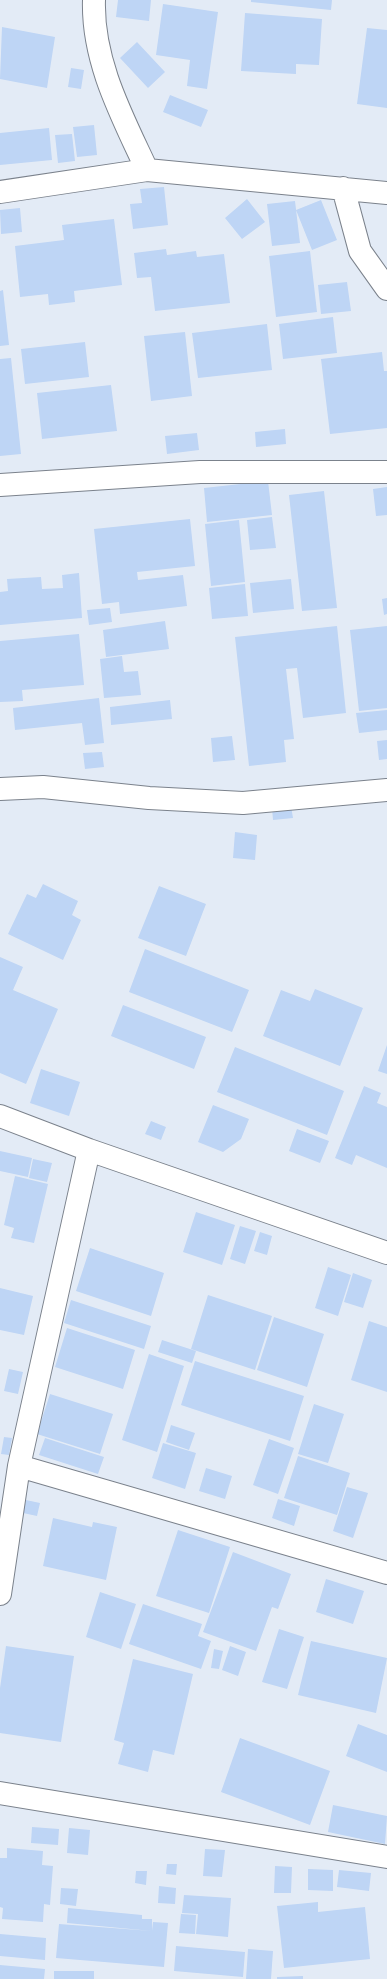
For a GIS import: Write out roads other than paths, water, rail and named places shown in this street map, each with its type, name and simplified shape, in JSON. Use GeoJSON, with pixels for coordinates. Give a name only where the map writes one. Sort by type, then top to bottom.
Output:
{"type":"FeatureCollection","features":[{"type":"Feature","properties":{"kind":"street"},"geometry":{"type":"LineString","coordinates":[[94,0],[97,47],[116,103],[147,170]]}},
{"type":"Feature","properties":{"kind":"street"},"geometry":{"type":"LineString","coordinates":[[0,192],[147,170],[387,193]]}},
{"type":"Feature","properties":{"kind":"street"},"geometry":{"type":"LineString","coordinates":[[343,188],[360,251],[387,289]]}},
{"type":"Feature","properties":{"kind":"street"},"geometry":{"type":"LineString","coordinates":[[0,485],[200,472],[387,472]]}},
{"type":"Feature","properties":{"kind":"street"},"geometry":{"type":"LineString","coordinates":[[0,789],[43,787],[149,798],[243,803],[387,790]]}},
{"type":"Feature","properties":{"kind":"street"},"geometry":{"type":"LineString","coordinates":[[0,1116],[89,1150],[387,1253]]}},
{"type":"Feature","properties":{"kind":"street"},"geometry":{"type":"LineString","coordinates":[[0,1594],[19,1466],[89,1150]]}},
{"type":"Feature","properties":{"kind":"street"},"geometry":{"type":"LineString","coordinates":[[19,1466],[387,1573]]}},
{"type":"Feature","properties":{"kind":"street"},"geometry":{"type":"LineString","coordinates":[[0,1793],[387,1857]]}}]}
